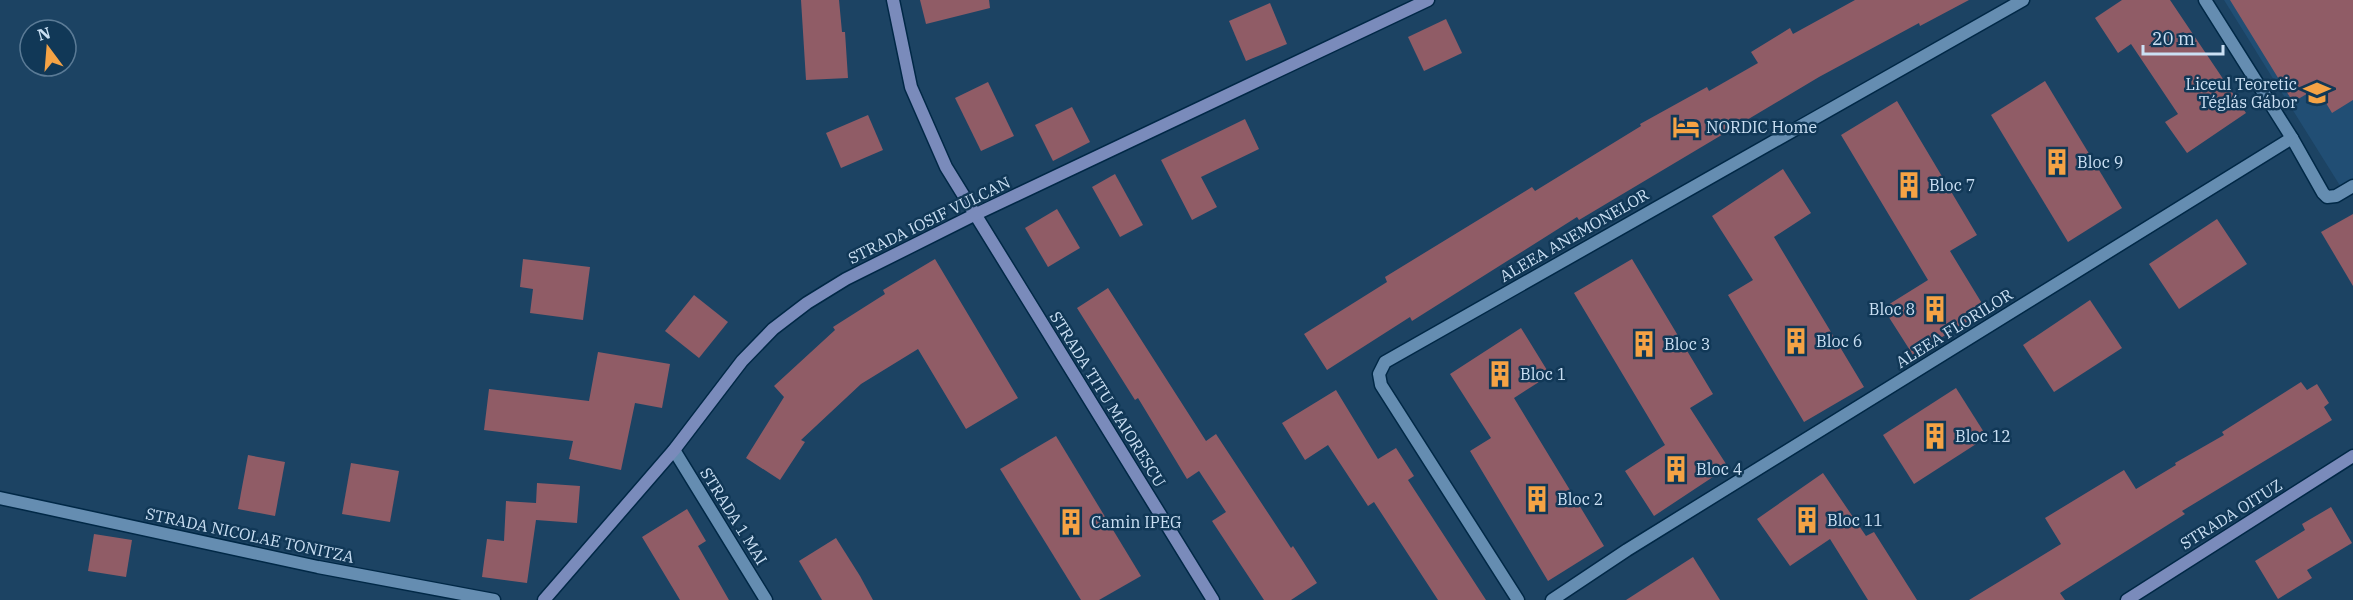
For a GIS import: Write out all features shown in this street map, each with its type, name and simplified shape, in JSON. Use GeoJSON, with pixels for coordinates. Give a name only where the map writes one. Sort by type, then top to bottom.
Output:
{"type":"FeatureCollection","features":[{"type":"Feature","properties":{"kind":"main road","name":"STRADA TITU MAIORESCU"},"geometry":{"type":"LineString","coordinates":[[893,0],[911,87],[946,167],[1213,600]]}},
{"type":"Feature","properties":{"kind":"main road","name":"STRADA IOSIF VULCAN"},"geometry":{"type":"LineString","coordinates":[[544,600],[674,450],[742,361],[773,329],[798,309],[846,279],[975,215],[1428,0]]}},
{"type":"Feature","properties":{"kind":"main road","name":"STRADA OITUZ"},"geometry":{"type":"LineString","coordinates":[[2127,600],[2353,456]]}},
{"type":"Feature","properties":{"kind":"street","name":"ALEEA ANEMONELOR"},"geometry":{"type":"LineString","coordinates":[[1518,600],[1381,385],[1379,374],[1386,362],[2023,0]]}},
{"type":"Feature","properties":{"kind":"street"},"geometry":{"type":"LineString","coordinates":[[2205,0],[2327,197],[2336,196],[2353,186]]}},
{"type":"Feature","properties":{"kind":"street","name":"ALEEA FLORILOR"},"geometry":{"type":"LineString","coordinates":[[1552,600],[1647,538],[2292,138]]}},
{"type":"Feature","properties":{"kind":"street","name":"STRADA 1 MAI"},"geometry":{"type":"LineString","coordinates":[[674,450],[766,600]]}},
{"type":"Feature","properties":{"kind":"street","name":"STRADA NICOLAE TONITZA"},"geometry":{"type":"LineString","coordinates":[[0,498],[318,567],[494,600]]}},
{"type":"Feature","properties":{"kind":"shaded area","name":"Liceul Teoretic Téglás Gábor"},"geometry":{"type":"Polygon","coordinates":[[[2224,0],[2353,0],[2353,186],[2344,192],[2224,0]]]}},
{"type":"Feature","properties":{"kind":"building"},"geometry":{"type":"Polygon","coordinates":[[[801,0],[839,0],[842,32],[845,32],[848,78],[806,80],[801,0]]]}},
{"type":"Feature","properties":{"kind":"building"},"geometry":{"type":"Polygon","coordinates":[[[920,0],[989,0],[990,8],[926,24],[920,0]]]}},
{"type":"Feature","properties":{"kind":"building"},"geometry":{"type":"Polygon","coordinates":[[[1855,0],[1969,0],[1920,26],[1919,23],[1819,77],[1579,220],[1577,217],[1412,321],[1410,317],[1327,370],[1304,334],[1387,282],[1385,277],[1532,187],[1535,191],[1641,126],[1640,124],[1707,87],[1709,91],[1758,63],[1751,52],[1790,28],[1793,34],[1855,0]]]}},
{"type":"Feature","properties":{"kind":"building"},"geometry":{"type":"Polygon","coordinates":[[[2122,0],[2170,0],[2246,113],[2187,153],[2165,122],[2178,114],[2131,44],[2118,53],[2095,18],[2122,0]]]}},
{"type":"Feature","properties":{"kind":"building","name":"Liceul Teoretic Téglás Gábor"},"geometry":{"type":"Polygon","coordinates":[[[2230,0],[2353,0],[2353,100],[2332,113],[2317,88],[2293,102],[2230,0]]]}},
{"type":"Feature","properties":{"kind":"building"},"geometry":{"type":"Polygon","coordinates":[[[1270,3],[1287,44],[1246,61],[1229,21],[1270,3]]]}},
{"type":"Feature","properties":{"kind":"building"},"geometry":{"type":"Polygon","coordinates":[[[1446,19],[1462,53],[1424,71],[1408,37],[1446,19]]]}},
{"type":"Feature","properties":{"kind":"building","name":"Bloc 9"},"geometry":{"type":"Polygon","coordinates":[[[2045,81],[2122,208],[2068,242],[1991,115],[2045,81]]]}},
{"type":"Feature","properties":{"kind":"building"},"geometry":{"type":"Polygon","coordinates":[[[988,82],[1014,136],[981,151],[955,98],[988,82]]]}},
{"type":"Feature","properties":{"kind":"building","name":"Bloc 7"},"geometry":{"type":"Polygon","coordinates":[[[1897,101],[1977,235],[1950,251],[1986,310],[1913,355],[1883,308],[1928,280],[1841,135],[1897,101]]]}},
{"type":"Feature","properties":{"kind":"building"},"geometry":{"type":"Polygon","coordinates":[[[1072,107],[1090,142],[1053,161],[1035,125],[1072,107]]]}},
{"type":"Feature","properties":{"kind":"building"},"geometry":{"type":"Polygon","coordinates":[[[868,115],[883,150],[841,168],[826,133],[868,115]]]}},
{"type":"Feature","properties":{"kind":"building"},"geometry":{"type":"Polygon","coordinates":[[[1245,119],[1259,149],[1201,177],[1217,207],[1192,220],[1161,160],[1245,119]]]}},
{"type":"Feature","properties":{"kind":"building","name":"Bloc 6"},"geometry":{"type":"Polygon","coordinates":[[[1783,169],[1811,213],[1774,237],[1864,387],[1804,422],[1728,295],[1753,280],[1712,216],[1783,169]]]}},
{"type":"Feature","properties":{"kind":"building"},"geometry":{"type":"Polygon","coordinates":[[[1115,174],[1143,225],[1120,237],[1092,187],[1115,174]]]}},
{"type":"Feature","properties":{"kind":"building"},"geometry":{"type":"Polygon","coordinates":[[[1057,209],[1080,248],[1048,267],[1025,228],[1057,209]]]}},
{"type":"Feature","properties":{"kind":"building"},"geometry":{"type":"Polygon","coordinates":[[[2353,214],[2353,286],[2321,232],[2353,214]]]}},
{"type":"Feature","properties":{"kind":"building"},"geometry":{"type":"Polygon","coordinates":[[[2217,219],[2247,264],[2179,309],[2149,264],[2217,219]]]}},
{"type":"Feature","properties":{"kind":"building"},"geometry":{"type":"Polygon","coordinates":[[[523,259],[590,267],[583,320],[530,313],[533,289],[520,287],[523,259]]]}},
{"type":"Feature","properties":{"kind":"building"},"geometry":{"type":"Polygon","coordinates":[[[935,259],[1018,398],[966,429],[918,349],[861,384],[801,440],[805,442],[780,480],[746,458],[784,397],[774,386],[835,330],[833,327],[885,294],[883,290],[935,259]]]}},
{"type":"Feature","properties":{"kind":"building","name":"Bloc 3"},"geometry":{"type":"Polygon","coordinates":[[[1632,259],[1713,394],[1690,408],[1728,467],[1654,516],[1625,471],[1665,445],[1574,293],[1632,259]]]}},
{"type":"Feature","properties":{"kind":"building"},"geometry":{"type":"Polygon","coordinates":[[[1108,288],[1206,441],[1216,434],[1291,548],[1293,546],[1317,583],[1291,600],[1264,600],[1212,521],[1226,512],[1199,471],[1187,479],[1138,398],[1135,400],[1077,308],[1108,288]]]}},
{"type":"Feature","properties":{"kind":"building"},"geometry":{"type":"Polygon","coordinates":[[[694,295],[728,322],[699,358],[665,331],[694,295]]]}},
{"type":"Feature","properties":{"kind":"building"},"geometry":{"type":"Polygon","coordinates":[[[2090,300],[2122,348],[2054,392],[2023,345],[2090,300]]]}},
{"type":"Feature","properties":{"kind":"building","name":"Bloc 2"},"geometry":{"type":"Polygon","coordinates":[[[1521,328],[1550,375],[1514,398],[1604,546],[1548,581],[1470,451],[1491,438],[1450,374],[1521,328]]]}},
{"type":"Feature","properties":{"kind":"building"},"geometry":{"type":"Polygon","coordinates":[[[598,352],[670,364],[662,408],[635,403],[621,470],[569,459],[573,441],[484,430],[489,389],[589,401],[598,352]]]}},
{"type":"Feature","properties":{"kind":"building"},"geometry":{"type":"Polygon","coordinates":[[[2301,382],[2307,390],[2317,384],[2329,403],[2324,407],[2332,420],[2182,511],[2185,514],[2060,593],[2065,600],[1969,600],[2061,544],[2045,518],[2124,470],[2136,489],[2224,435],[2222,432],[2301,382]]]}},
{"type":"Feature","properties":{"kind":"building","name":"Bloc 12"},"geometry":{"type":"Polygon","coordinates":[[[1956,388],[1987,437],[1914,484],[1883,435],[1956,388]]]}},
{"type":"Feature","properties":{"kind":"building"},"geometry":{"type":"Polygon","coordinates":[[[1336,390],[1378,459],[1396,448],[1414,476],[1408,480],[1486,600],[1438,600],[1374,502],[1368,506],[1328,445],[1305,460],[1282,423],[1336,390]]]}},
{"type":"Feature","properties":{"kind":"building","name":"Camin IPEG"},"geometry":{"type":"Polygon","coordinates":[[[1056,436],[1141,576],[1099,600],[1081,600],[1000,469],[1056,436]]]}},
{"type":"Feature","properties":{"kind":"building"},"geometry":{"type":"Polygon","coordinates":[[[248,455],[285,462],[275,516],[238,509],[248,455]]]}},
{"type":"Feature","properties":{"kind":"building"},"geometry":{"type":"Polygon","coordinates":[[[351,463],[399,471],[390,522],[342,514],[351,463]]]}},
{"type":"Feature","properties":{"kind":"building"},"geometry":{"type":"Polygon","coordinates":[[[1823,473],[1866,536],[1874,532],[1917,600],[1868,600],[1830,539],[1790,566],[1757,519],[1823,473]]]}},
{"type":"Feature","properties":{"kind":"building"},"geometry":{"type":"Polygon","coordinates":[[[537,483],[580,486],[577,523],[536,520],[527,583],[482,577],[487,539],[504,541],[506,501],[536,503],[537,483]]]}},
{"type":"Feature","properties":{"kind":"building"},"geometry":{"type":"Polygon","coordinates":[[[2331,507],[2352,543],[2307,570],[2312,578],[2278,599],[2255,561],[2305,530],[2302,524],[2331,507]]]}},
{"type":"Feature","properties":{"kind":"building"},"geometry":{"type":"Polygon","coordinates":[[[687,509],[706,541],[698,546],[729,600],[680,600],[642,537],[687,509]]]}},
{"type":"Feature","properties":{"kind":"building"},"geometry":{"type":"Polygon","coordinates":[[[94,534],[132,540],[126,577],[88,571],[94,534]]]}},
{"type":"Feature","properties":{"kind":"building"},"geometry":{"type":"Polygon","coordinates":[[[836,538],[873,600],[822,600],[799,561],[836,538]]]}},
{"type":"Feature","properties":{"kind":"building"},"geometry":{"type":"Polygon","coordinates":[[[1693,557],[1720,600],[1626,600],[1693,557]]]}},
{"type":"Feature","properties":{"kind":"place","name":"Liceul Teoretic Téglás Gábor"},"geometry":{"type":"Point","coordinates":[2317,93]}},
{"type":"Feature","properties":{"kind":"place","name":"NORDIC Home"},"geometry":{"type":"Point","coordinates":[1686,127]}},
{"type":"Feature","properties":{"kind":"place","name":"Bloc 9"},"geometry":{"type":"Point","coordinates":[2057,162]}},
{"type":"Feature","properties":{"kind":"place","name":"Bloc 7"},"geometry":{"type":"Point","coordinates":[1909,185]}},
{"type":"Feature","properties":{"kind":"place","name":"Bloc 8"},"geometry":{"type":"Point","coordinates":[1935,309]}},
{"type":"Feature","properties":{"kind":"place","name":"Bloc 6"},"geometry":{"type":"Point","coordinates":[1796,341]}},
{"type":"Feature","properties":{"kind":"place","name":"Bloc 3"},"geometry":{"type":"Point","coordinates":[1644,344]}},
{"type":"Feature","properties":{"kind":"place","name":"Bloc 1"},"geometry":{"type":"Point","coordinates":[1500,374]}},
{"type":"Feature","properties":{"kind":"place","name":"Bloc 12"},"geometry":{"type":"Point","coordinates":[1935,436]}},
{"type":"Feature","properties":{"kind":"place","name":"Bloc 4"},"geometry":{"type":"Point","coordinates":[1676,469]}},
{"type":"Feature","properties":{"kind":"place","name":"Bloc 2"},"geometry":{"type":"Point","coordinates":[1537,499]}},
{"type":"Feature","properties":{"kind":"place","name":"Bloc 11"},"geometry":{"type":"Point","coordinates":[1807,520]}},
{"type":"Feature","properties":{"kind":"place","name":"Camin IPEG"},"geometry":{"type":"Point","coordinates":[1071,522]}}]}
